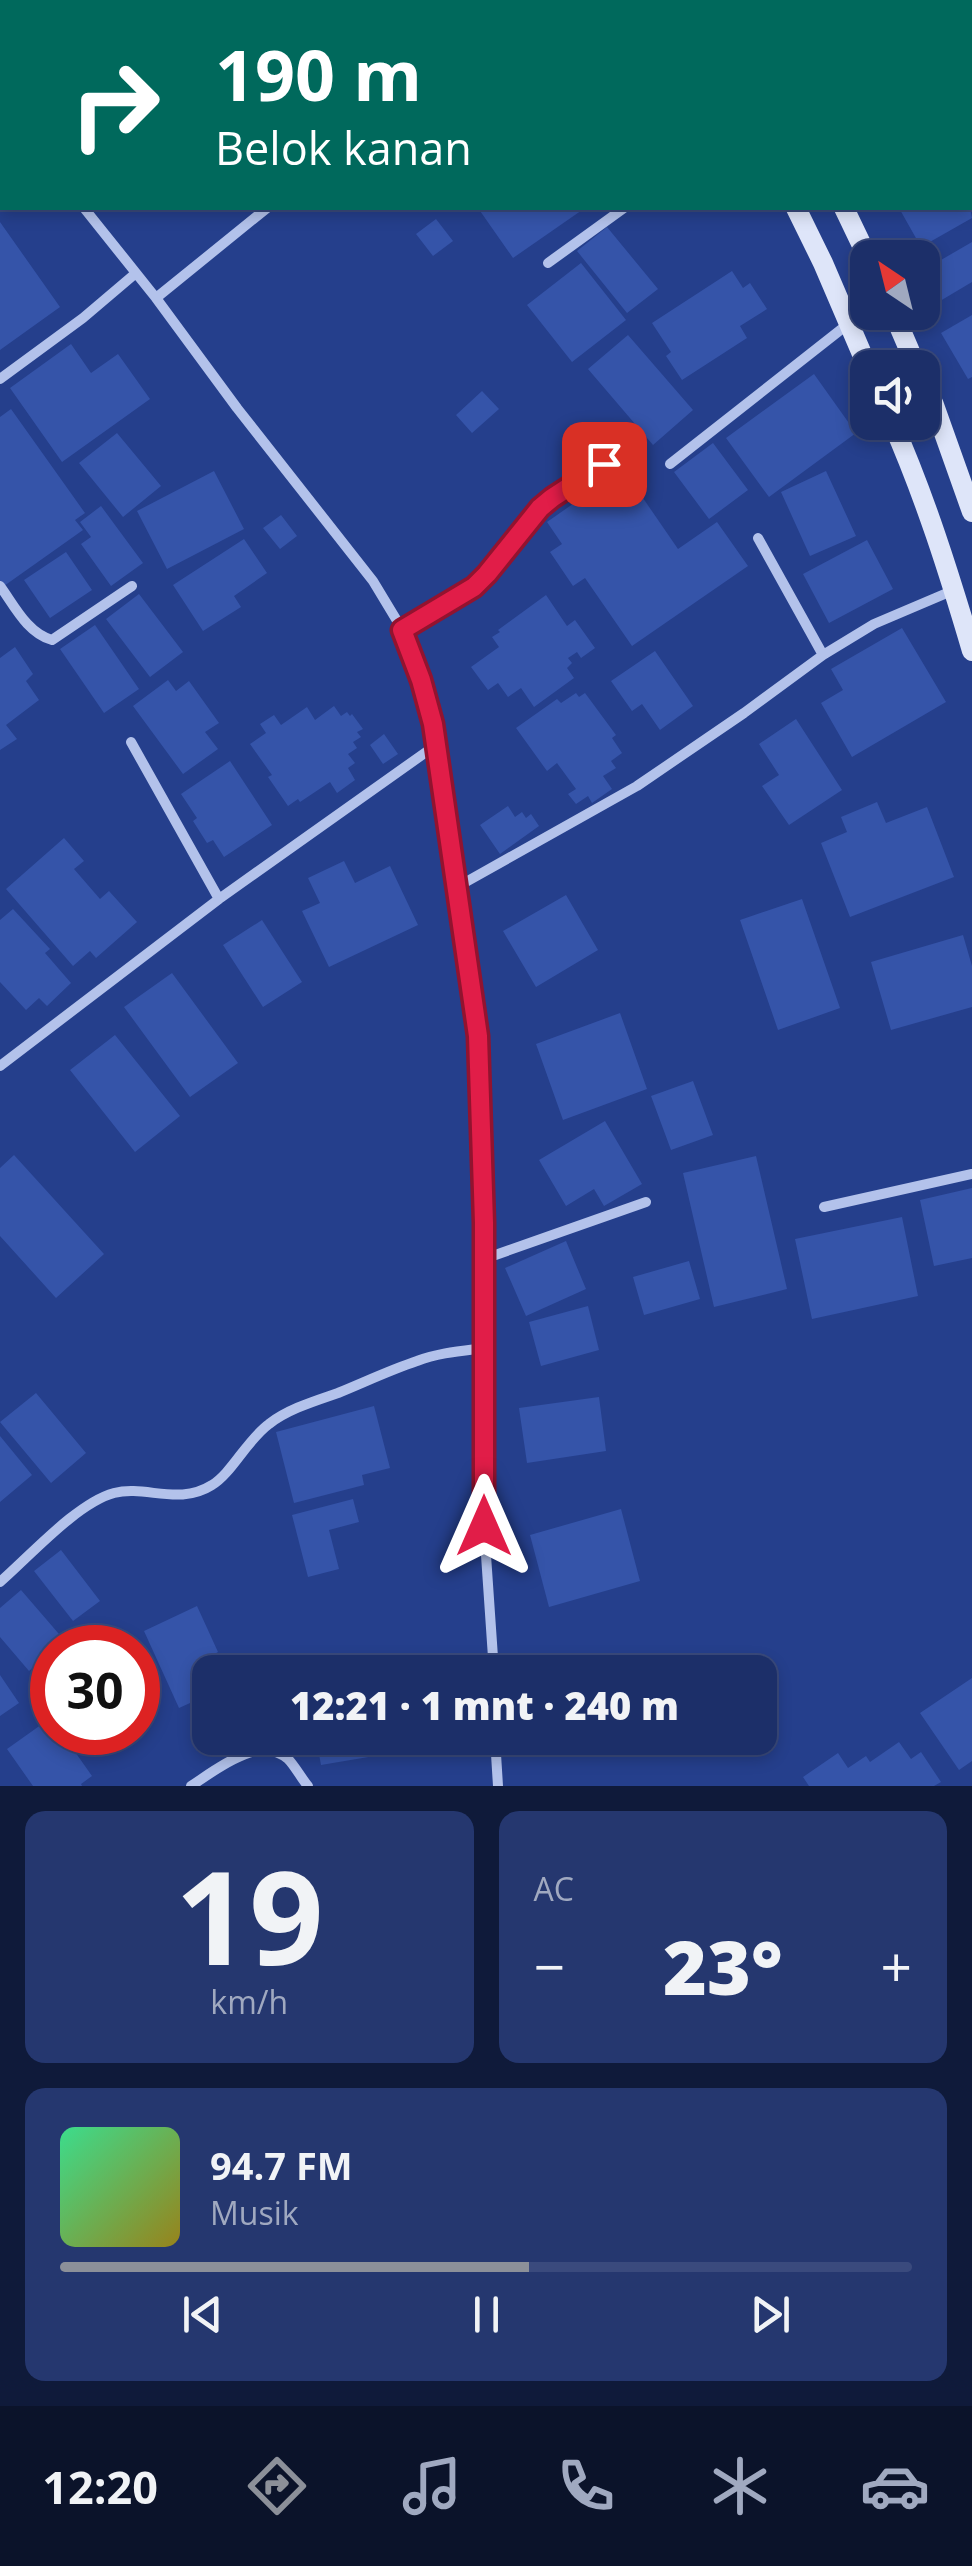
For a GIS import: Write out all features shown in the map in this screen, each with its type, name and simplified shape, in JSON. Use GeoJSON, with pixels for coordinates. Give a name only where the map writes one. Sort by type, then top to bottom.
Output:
{"type":"FeatureCollection","features":[{"type":"Feature","properties":{"kind":"street"},"geometry":{"type":"LineString","coordinates":[[86,210],[374,581],[402,630],[421,680],[436,745],[478,1036],[484,1259],[484,1526],[493,1655]]}},
{"type":"Feature","properties":{"kind":"street"},"geometry":{"type":"LineString","coordinates":[[156,298],[266,210]]}},
{"type":"Feature","properties":{"kind":"street"},"geometry":{"type":"LineString","coordinates":[[548,264],[621,210]]}},
{"type":"Feature","properties":{"kind":"street"},"geometry":{"type":"LineString","coordinates":[[797,210],[860,350]]}},
{"type":"Feature","properties":{"kind":"street"},"geometry":{"type":"LineString","coordinates":[[845,210],[859,240]]}},
{"type":"Feature","properties":{"kind":"street"},"geometry":{"type":"LineString","coordinates":[[0,379],[84,318],[136,274]]}},
{"type":"Feature","properties":{"kind":"street"},"geometry":{"type":"LineString","coordinates":[[670,464],[848,324]]}},
{"type":"Feature","properties":{"kind":"street"},"geometry":{"type":"LineString","coordinates":[[940,422],[972,512]]}},
{"type":"Feature","properties":{"kind":"street"},"geometry":{"type":"LineString","coordinates":[[899,440],[941,548],[972,651]]}},
{"type":"Feature","properties":{"kind":"street"},"geometry":{"type":"LineString","coordinates":[[402,630],[474,587],[540,508],[604,464]]}},
{"type":"Feature","properties":{"kind":"street"},"geometry":{"type":"LineString","coordinates":[[758,538],[823,654]]}},
{"type":"Feature","properties":{"kind":"street"},"geometry":{"type":"LineString","coordinates":[[0,586],[30,626],[52,640],[132,586]]}},
{"type":"Feature","properties":{"kind":"street"},"geometry":{"type":"LineString","coordinates":[[457,887],[637,786],[823,654],[874,624],[954,590]]}},
{"type":"Feature","properties":{"kind":"street"},"geometry":{"type":"LineString","coordinates":[[131,742],[219,899]]}},
{"type":"Feature","properties":{"kind":"street"},"geometry":{"type":"LineString","coordinates":[[0,1066],[219,899],[436,745]]}},
{"type":"Feature","properties":{"kind":"street"},"geometry":{"type":"LineString","coordinates":[[824,1207],[972,1174]]}},
{"type":"Feature","properties":{"kind":"street"},"geometry":{"type":"LineString","coordinates":[[484,1259],[646,1202]]}},
{"type":"Feature","properties":{"kind":"street"},"geometry":{"type":"LineString","coordinates":[[0,1582],[99,1499],[132,1491],[174,1495],[203,1490],[221,1478],[253,1437],[273,1420],[417,1361],[484,1348]]}},
{"type":"Feature","properties":{"kind":"street"},"geometry":{"type":"LineString","coordinates":[[191,1786],[238,1758],[260,1750],[273,1751],[287,1759],[308,1786]]}},
{"type":"Feature","properties":{"kind":"street"},"geometry":{"type":"LineString","coordinates":[[497,1755],[498,1786]]}},
{"type":"Feature","properties":{"kind":"building"},"geometry":{"type":"Polygon","coordinates":[[[479,210],[582,210],[513,258],[479,210]]]}},
{"type":"Feature","properties":{"kind":"building"},"geometry":{"type":"Polygon","coordinates":[[[900,210],[970,210],[972,218],[933,240],[917,240],[900,210]]]}},
{"type":"Feature","properties":{"kind":"building"},"geometry":{"type":"Polygon","coordinates":[[[436,219],[453,241],[433,256],[416,234],[436,219]]]}},
{"type":"Feature","properties":{"kind":"building"},"geometry":{"type":"Polygon","coordinates":[[[0,222],[60,307],[0,350],[0,222]]]}},
{"type":"Feature","properties":{"kind":"building"},"geometry":{"type":"Polygon","coordinates":[[[607,227],[658,289],[627,313],[577,251],[607,227]]]}},
{"type":"Feature","properties":{"kind":"building"},"geometry":{"type":"Polygon","coordinates":[[[972,242],[972,282],[940,301],[940,261],[972,242]]]}},
{"type":"Feature","properties":{"kind":"building"},"geometry":{"type":"Polygon","coordinates":[[[581,263],[626,320],[572,362],[527,305],[581,263]]]}},
{"type":"Feature","properties":{"kind":"building"},"geometry":{"type":"Polygon","coordinates":[[[732,271],[743,288],[750,283],[767,309],[740,326],[747,338],[682,380],[666,356],[671,352],[652,323],[732,271]]]}},
{"type":"Feature","properties":{"kind":"building"},"geometry":{"type":"Polygon","coordinates":[[[972,315],[972,377],[968,379],[941,333],[972,315]]]}},
{"type":"Feature","properties":{"kind":"building"},"geometry":{"type":"Polygon","coordinates":[[[628,335],[693,410],[653,445],[588,369],[628,335]]]}},
{"type":"Feature","properties":{"kind":"building"},"geometry":{"type":"Polygon","coordinates":[[[71,344],[91,373],[118,354],[150,399],[62,462],[10,388],[71,344]]]}},
{"type":"Feature","properties":{"kind":"building"},"geometry":{"type":"Polygon","coordinates":[[[814,374],[850,425],[850,437],[769,497],[726,438],[814,374]]]}},
{"type":"Feature","properties":{"kind":"building"},"geometry":{"type":"Polygon","coordinates":[[[482,391],[499,409],[472,433],[456,415],[482,391]]]}},
{"type":"Feature","properties":{"kind":"building"},"geometry":{"type":"Polygon","coordinates":[[[11,409],[85,513],[75,520],[83,530],[4,586],[0,581],[0,417],[11,409]]]}},
{"type":"Feature","properties":{"kind":"building"},"geometry":{"type":"Polygon","coordinates":[[[117,433],[161,486],[123,517],[79,463],[117,433]]]}},
{"type":"Feature","properties":{"kind":"building"},"geometry":{"type":"Polygon","coordinates":[[[713,443],[748,490],[709,519],[674,472],[713,443]]]}},
{"type":"Feature","properties":{"kind":"building"},"geometry":{"type":"Polygon","coordinates":[[[623,469],[678,549],[717,522],[748,566],[632,646],[585,578],[573,586],[550,552],[562,544],[547,522],[623,469]]]}},
{"type":"Feature","properties":{"kind":"building"},"geometry":{"type":"Polygon","coordinates":[[[214,471],[244,529],[167,569],[137,511],[214,471]]]}},
{"type":"Feature","properties":{"kind":"building"},"geometry":{"type":"Polygon","coordinates":[[[826,471],[856,536],[810,556],[781,492],[826,471]]]}},
{"type":"Feature","properties":{"kind":"building"},"geometry":{"type":"Polygon","coordinates":[[[101,506],[143,563],[111,586],[81,544],[91,537],[80,522],[101,506]]]}},
{"type":"Feature","properties":{"kind":"building"},"geometry":{"type":"Polygon","coordinates":[[[281,515],[297,536],[280,549],[263,528],[281,515]]]}},
{"type":"Feature","properties":{"kind":"building"},"geometry":{"type":"Polygon","coordinates":[[[244,539],[267,573],[234,596],[241,607],[203,631],[173,585],[244,539]]]}},
{"type":"Feature","properties":{"kind":"building"},"geometry":{"type":"Polygon","coordinates":[[[867,540],[893,589],[829,623],[803,574],[867,540]]]}},
{"type":"Feature","properties":{"kind":"building"},"geometry":{"type":"Polygon","coordinates":[[[66,552],[92,590],[50,618],[24,580],[66,552]]]}},
{"type":"Feature","properties":{"kind":"building"},"geometry":{"type":"Polygon","coordinates":[[[139,594],[183,652],[150,677],[106,619],[139,594]]]}},
{"type":"Feature","properties":{"kind":"building"},"geometry":{"type":"Polygon","coordinates":[[[546,595],[567,626],[575,620],[595,648],[581,658],[577,652],[568,658],[572,663],[567,668],[574,678],[534,707],[521,688],[508,697],[498,683],[488,690],[471,667],[499,647],[492,637],[498,630],[546,595]]]}},
{"type":"Feature","properties":{"kind":"building"},"geometry":{"type":"Polygon","coordinates":[[[95,625],[139,689],[104,713],[60,649],[95,625]]]}},
{"type":"Feature","properties":{"kind":"building"},"geometry":{"type":"Polygon","coordinates":[[[902,628],[946,702],[852,757],[821,703],[843,690],[831,669],[902,628]]]}},
{"type":"Feature","properties":{"kind":"building"},"geometry":{"type":"Polygon","coordinates":[[[15,647],[33,674],[26,681],[39,700],[6,725],[17,739],[0,750],[0,658],[15,647]]]}},
{"type":"Feature","properties":{"kind":"building"},"geometry":{"type":"Polygon","coordinates":[[[655,651],[693,706],[660,730],[642,704],[632,711],[611,681],[655,651]]]}},
{"type":"Feature","properties":{"kind":"building"},"geometry":{"type":"Polygon","coordinates":[[[168,680],[176,691],[189,681],[219,723],[205,732],[218,749],[183,774],[133,706],[168,680]]]}},
{"type":"Feature","properties":{"kind":"building"},"geometry":{"type":"Polygon","coordinates":[[[576,693],[579,697],[585,693],[616,735],[612,738],[622,753],[611,761],[616,768],[603,776],[612,789],[592,803],[588,796],[576,804],[568,794],[576,789],[557,763],[547,771],[516,728],[557,699],[561,703],[576,693]]]}},
{"type":"Feature","properties":{"kind":"building"},"geometry":{"type":"Polygon","coordinates":[[[334,706],[341,716],[352,714],[363,729],[357,732],[361,737],[353,742],[357,748],[348,754],[355,763],[348,768],[355,780],[337,793],[330,782],[288,806],[250,744],[266,733],[260,724],[274,715],[281,725],[307,707],[315,720],[334,706]]]}},
{"type":"Feature","properties":{"kind":"building"},"geometry":{"type":"Polygon","coordinates":[[[796,719],[842,790],[789,825],[762,786],[779,775],[759,744],[796,719]]]}},
{"type":"Feature","properties":{"kind":"building"},"geometry":{"type":"Polygon","coordinates":[[[384,734],[398,754],[383,764],[370,745],[384,734]]]}},
{"type":"Feature","properties":{"kind":"building"},"geometry":{"type":"Polygon","coordinates":[[[230,761],[272,825],[224,857],[213,840],[207,843],[181,794],[230,761]]]}},
{"type":"Feature","properties":{"kind":"building"},"geometry":{"type":"Polygon","coordinates":[[[877,802],[886,823],[927,807],[954,877],[850,917],[821,843],[847,832],[841,817],[877,802]]]}},
{"type":"Feature","properties":{"kind":"building"},"geometry":{"type":"Polygon","coordinates":[[[508,806],[515,817],[522,812],[526,818],[531,814],[539,826],[500,854],[480,825],[508,806]]]}},
{"type":"Feature","properties":{"kind":"building"},"geometry":{"type":"Polygon","coordinates":[[[64,838],[84,861],[74,869],[100,899],[109,891],[137,922],[96,958],[90,951],[73,966],[6,889],[64,838]]]}},
{"type":"Feature","properties":{"kind":"building"},"geometry":{"type":"Polygon","coordinates":[[[344,861],[355,883],[390,866],[418,925],[329,967],[302,911],[320,903],[308,878],[344,861]]]}},
{"type":"Feature","properties":{"kind":"building"},"geometry":{"type":"Polygon","coordinates":[[[566,895],[598,950],[536,987],[503,931],[566,895]]]}},
{"type":"Feature","properties":{"kind":"building"},"geometry":{"type":"Polygon","coordinates":[[[802,899],[840,1008],[778,1030],[740,920],[802,899]]]}},
{"type":"Feature","properties":{"kind":"building"},"geometry":{"type":"Polygon","coordinates":[[[13,909],[50,949],[45,953],[71,983],[47,1006],[39,998],[26,1010],[0,982],[0,920],[13,909]]]}},
{"type":"Feature","properties":{"kind":"building"},"geometry":{"type":"Polygon","coordinates":[[[262,920],[302,982],[263,1007],[223,945],[262,920]]]}},
{"type":"Feature","properties":{"kind":"building"},"geometry":{"type":"Polygon","coordinates":[[[963,935],[972,966],[972,1007],[891,1030],[871,962],[963,935]]]}},
{"type":"Feature","properties":{"kind":"building"},"geometry":{"type":"Polygon","coordinates":[[[172,973],[238,1063],[190,1097],[124,1007],[172,973]]]}},
{"type":"Feature","properties":{"kind":"building"},"geometry":{"type":"Polygon","coordinates":[[[620,1013],[647,1089],[563,1120],[536,1044],[620,1013]]]}},
{"type":"Feature","properties":{"kind":"building"},"geometry":{"type":"Polygon","coordinates":[[[115,1035],[180,1116],[135,1152],[70,1070],[115,1035]]]}},
{"type":"Feature","properties":{"kind":"building"},"geometry":{"type":"Polygon","coordinates":[[[693,1081],[713,1135],[671,1150],[651,1096],[693,1081]]]}},
{"type":"Feature","properties":{"kind":"building"},"geometry":{"type":"Polygon","coordinates":[[[605,1121],[642,1184],[604,1206],[594,1189],[566,1206],[539,1160],[605,1121]]]}},
{"type":"Feature","properties":{"kind":"building"},"geometry":{"type":"Polygon","coordinates":[[[14,1155],[104,1254],[56,1298],[0,1236],[0,1168],[14,1155]]]}},
{"type":"Feature","properties":{"kind":"building"},"geometry":{"type":"Polygon","coordinates":[[[756,1156],[787,1289],[714,1307],[683,1173],[756,1156]]]}},
{"type":"Feature","properties":{"kind":"building"},"geometry":{"type":"Polygon","coordinates":[[[972,1188],[972,1258],[934,1266],[920,1200],[972,1188]]]}},
{"type":"Feature","properties":{"kind":"building"},"geometry":{"type":"Polygon","coordinates":[[[902,1217],[918,1296],[812,1319],[795,1239],[902,1217]]]}},
{"type":"Feature","properties":{"kind":"building"},"geometry":{"type":"Polygon","coordinates":[[[566,1241],[586,1289],[526,1316],[505,1268],[566,1241]]]}},
{"type":"Feature","properties":{"kind":"building"},"geometry":{"type":"Polygon","coordinates":[[[689,1261],[700,1299],[644,1315],[633,1277],[689,1261]]]}},
{"type":"Feature","properties":{"kind":"building"},"geometry":{"type":"Polygon","coordinates":[[[588,1306],[599,1350],[541,1366],[529,1322],[588,1306]]]}},
{"type":"Feature","properties":{"kind":"building"},"geometry":{"type":"Polygon","coordinates":[[[36,1393],[86,1453],[51,1483],[0,1422],[36,1393]]]}},
{"type":"Feature","properties":{"kind":"building"},"geometry":{"type":"Polygon","coordinates":[[[599,1397],[606,1451],[527,1463],[519,1408],[599,1397]]]}},
{"type":"Feature","properties":{"kind":"building"},"geometry":{"type":"Polygon","coordinates":[[[374,1406],[390,1468],[362,1475],[364,1485],[294,1503],[276,1432],[374,1406]]]}},
{"type":"Feature","properties":{"kind":"building"},"geometry":{"type":"Polygon","coordinates":[[[0,1436],[32,1475],[0,1502],[0,1436]]]}},
{"type":"Feature","properties":{"kind":"building"},"geometry":{"type":"Polygon","coordinates":[[[353,1499],[359,1522],[329,1530],[339,1569],[308,1577],[292,1515],[353,1499]]]}},
{"type":"Feature","properties":{"kind":"building"},"geometry":{"type":"Polygon","coordinates":[[[621,1509],[640,1581],[549,1607],[530,1535],[621,1509]]]}},
{"type":"Feature","properties":{"kind":"building"},"geometry":{"type":"Polygon","coordinates":[[[61,1550],[100,1601],[73,1621],[34,1571],[61,1550]]]}},
{"type":"Feature","properties":{"kind":"building"},"geometry":{"type":"Polygon","coordinates":[[[21,1590],[51,1625],[30,1625],[29,1671],[0,1637],[0,1608],[21,1590]]]}},
{"type":"Feature","properties":{"kind":"building"},"geometry":{"type":"Polygon","coordinates":[[[197,1606],[218,1652],[192,1655],[192,1702],[179,1708],[160,1666],[160,1625],[157,1625],[197,1606]]]}},
{"type":"Feature","properties":{"kind":"building"},"geometry":{"type":"Polygon","coordinates":[[[0,1675],[19,1703],[0,1716],[0,1675]]]}},
{"type":"Feature","properties":{"kind":"building"},"geometry":{"type":"Polygon","coordinates":[[[972,1678],[972,1761],[959,1770],[920,1713],[972,1678]]]}},
{"type":"Feature","properties":{"kind":"building"},"geometry":{"type":"Polygon","coordinates":[[[30,1733],[30,1755],[77,1755],[92,1776],[82,1786],[33,1786],[7,1749],[30,1733]]]}},
{"type":"Feature","properties":{"kind":"building"},"geometry":{"type":"Polygon","coordinates":[[[899,1742],[911,1759],[921,1752],[941,1782],[934,1786],[809,1786],[803,1777],[838,1753],[848,1768],[866,1756],[870,1762],[899,1742]]]}},
{"type":"Feature","properties":{"kind":"building"},"geometry":{"type":"Polygon","coordinates":[[[319,1755],[380,1755],[321,1765],[319,1755]]]}},
{"type":"Feature","properties":{"kind":"route"},"geometry":{"type":"LineString","coordinates":[[484,1526],[484,1223],[478,1036],[433,724],[402,630],[474,587],[540,508],[604,464]]}}]}
